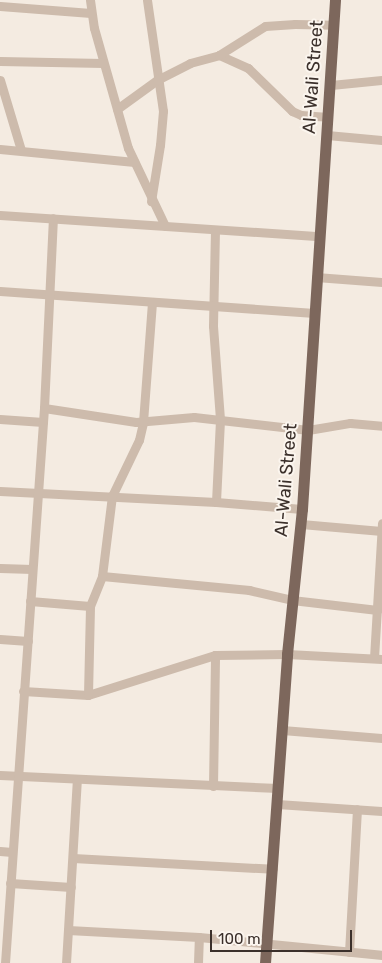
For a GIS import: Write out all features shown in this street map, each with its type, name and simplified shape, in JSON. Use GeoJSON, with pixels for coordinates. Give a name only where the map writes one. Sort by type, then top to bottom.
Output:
{"type":"FeatureCollection","features":[{"type":"Feature","properties":{"kind":"main road","name":"Al-Wali Street"},"geometry":{"type":"LineString","coordinates":[[265,963],[287,654],[301,524],[308,430],[316,276],[331,85],[335,0]]}},
{"type":"Feature","properties":{"kind":"street"},"geometry":{"type":"LineString","coordinates":[[90,0],[91,13],[104,63],[134,162],[164,226]]}},
{"type":"Feature","properties":{"kind":"street"},"geometry":{"type":"LineString","coordinates":[[147,0],[157,80],[163,111],[160,145],[151,201]]}},
{"type":"Feature","properties":{"kind":"street"},"geometry":{"type":"LineString","coordinates":[[0,6],[91,13]]}},
{"type":"Feature","properties":{"kind":"street"},"geometry":{"type":"LineString","coordinates":[[117,109],[157,80],[190,63],[219,55],[265,26],[295,24],[334,26]]}},
{"type":"Feature","properties":{"kind":"street"},"geometry":{"type":"LineString","coordinates":[[219,55],[248,68],[292,111],[301,115],[328,117]]}},
{"type":"Feature","properties":{"kind":"street"},"geometry":{"type":"LineString","coordinates":[[0,61],[104,63]]}},
{"type":"Feature","properties":{"kind":"street"},"geometry":{"type":"LineString","coordinates":[[0,80],[21,150]]}},
{"type":"Feature","properties":{"kind":"street"},"geometry":{"type":"LineString","coordinates":[[331,85],[382,80]]}},
{"type":"Feature","properties":{"kind":"street"},"geometry":{"type":"LineString","coordinates":[[327,135],[382,140]]}},
{"type":"Feature","properties":{"kind":"street"},"geometry":{"type":"LineString","coordinates":[[0,149],[134,162]]}},
{"type":"Feature","properties":{"kind":"street"},"geometry":{"type":"LineString","coordinates":[[0,215],[319,236]]}},
{"type":"Feature","properties":{"kind":"street"},"geometry":{"type":"LineString","coordinates":[[5,963],[4,925],[10,883],[28,641],[44,408],[53,218]]}},
{"type":"Feature","properties":{"kind":"street"},"geometry":{"type":"LineString","coordinates":[[215,230],[213,306],[220,420],[216,502]]}},
{"type":"Feature","properties":{"kind":"street"},"geometry":{"type":"LineString","coordinates":[[316,276],[382,282]]}},
{"type":"Feature","properties":{"kind":"street"},"geometry":{"type":"LineString","coordinates":[[0,291],[314,313]]}},
{"type":"Feature","properties":{"kind":"street"},"geometry":{"type":"LineString","coordinates":[[88,695],[90,606],[102,576],[112,496],[139,440],[144,422],[152,302]]}},
{"type":"Feature","properties":{"kind":"street"},"geometry":{"type":"LineString","coordinates":[[44,408],[144,422],[186,418],[308,430],[350,423],[382,426]]}},
{"type":"Feature","properties":{"kind":"street"},"geometry":{"type":"LineString","coordinates":[[0,419],[43,422]]}},
{"type":"Feature","properties":{"kind":"street"},"geometry":{"type":"LineString","coordinates":[[0,491],[216,502],[302,509]]}},
{"type":"Feature","properties":{"kind":"street"},"geometry":{"type":"LineString","coordinates":[[23,691],[88,695],[215,655],[287,654],[378,658],[377,610],[382,523]]}},
{"type":"Feature","properties":{"kind":"street"},"geometry":{"type":"LineString","coordinates":[[301,524],[382,531]]}},
{"type":"Feature","properties":{"kind":"street"},"geometry":{"type":"LineString","coordinates":[[0,568],[32,569]]}},
{"type":"Feature","properties":{"kind":"street"},"geometry":{"type":"LineString","coordinates":[[102,576],[249,590],[292,600],[377,610]]}},
{"type":"Feature","properties":{"kind":"street"},"geometry":{"type":"LineString","coordinates":[[30,601],[90,606]]}},
{"type":"Feature","properties":{"kind":"street"},"geometry":{"type":"LineString","coordinates":[[0,639],[28,641]]}},
{"type":"Feature","properties":{"kind":"street"},"geometry":{"type":"LineString","coordinates":[[213,786],[215,655]]}},
{"type":"Feature","properties":{"kind":"street"},"geometry":{"type":"LineString","coordinates":[[282,730],[382,738]]}},
{"type":"Feature","properties":{"kind":"street"},"geometry":{"type":"LineString","coordinates":[[0,775],[278,788]]}},
{"type":"Feature","properties":{"kind":"street"},"geometry":{"type":"LineString","coordinates":[[66,963],[77,780]]}},
{"type":"Feature","properties":{"kind":"street"},"geometry":{"type":"LineString","coordinates":[[277,804],[382,810]]}},
{"type":"Feature","properties":{"kind":"street"},"geometry":{"type":"LineString","coordinates":[[349,952],[357,808]]}},
{"type":"Feature","properties":{"kind":"street"},"geometry":{"type":"LineString","coordinates":[[0,851],[12,852]]}},
{"type":"Feature","properties":{"kind":"street"},"geometry":{"type":"LineString","coordinates":[[73,858],[273,869]]}},
{"type":"Feature","properties":{"kind":"street"},"geometry":{"type":"LineString","coordinates":[[10,883],[71,888]]}},
{"type":"Feature","properties":{"kind":"street"},"geometry":{"type":"LineString","coordinates":[[68,930],[199,937],[382,954]]}},
{"type":"Feature","properties":{"kind":"street"},"geometry":{"type":"LineString","coordinates":[[198,963],[199,937]]}}]}
